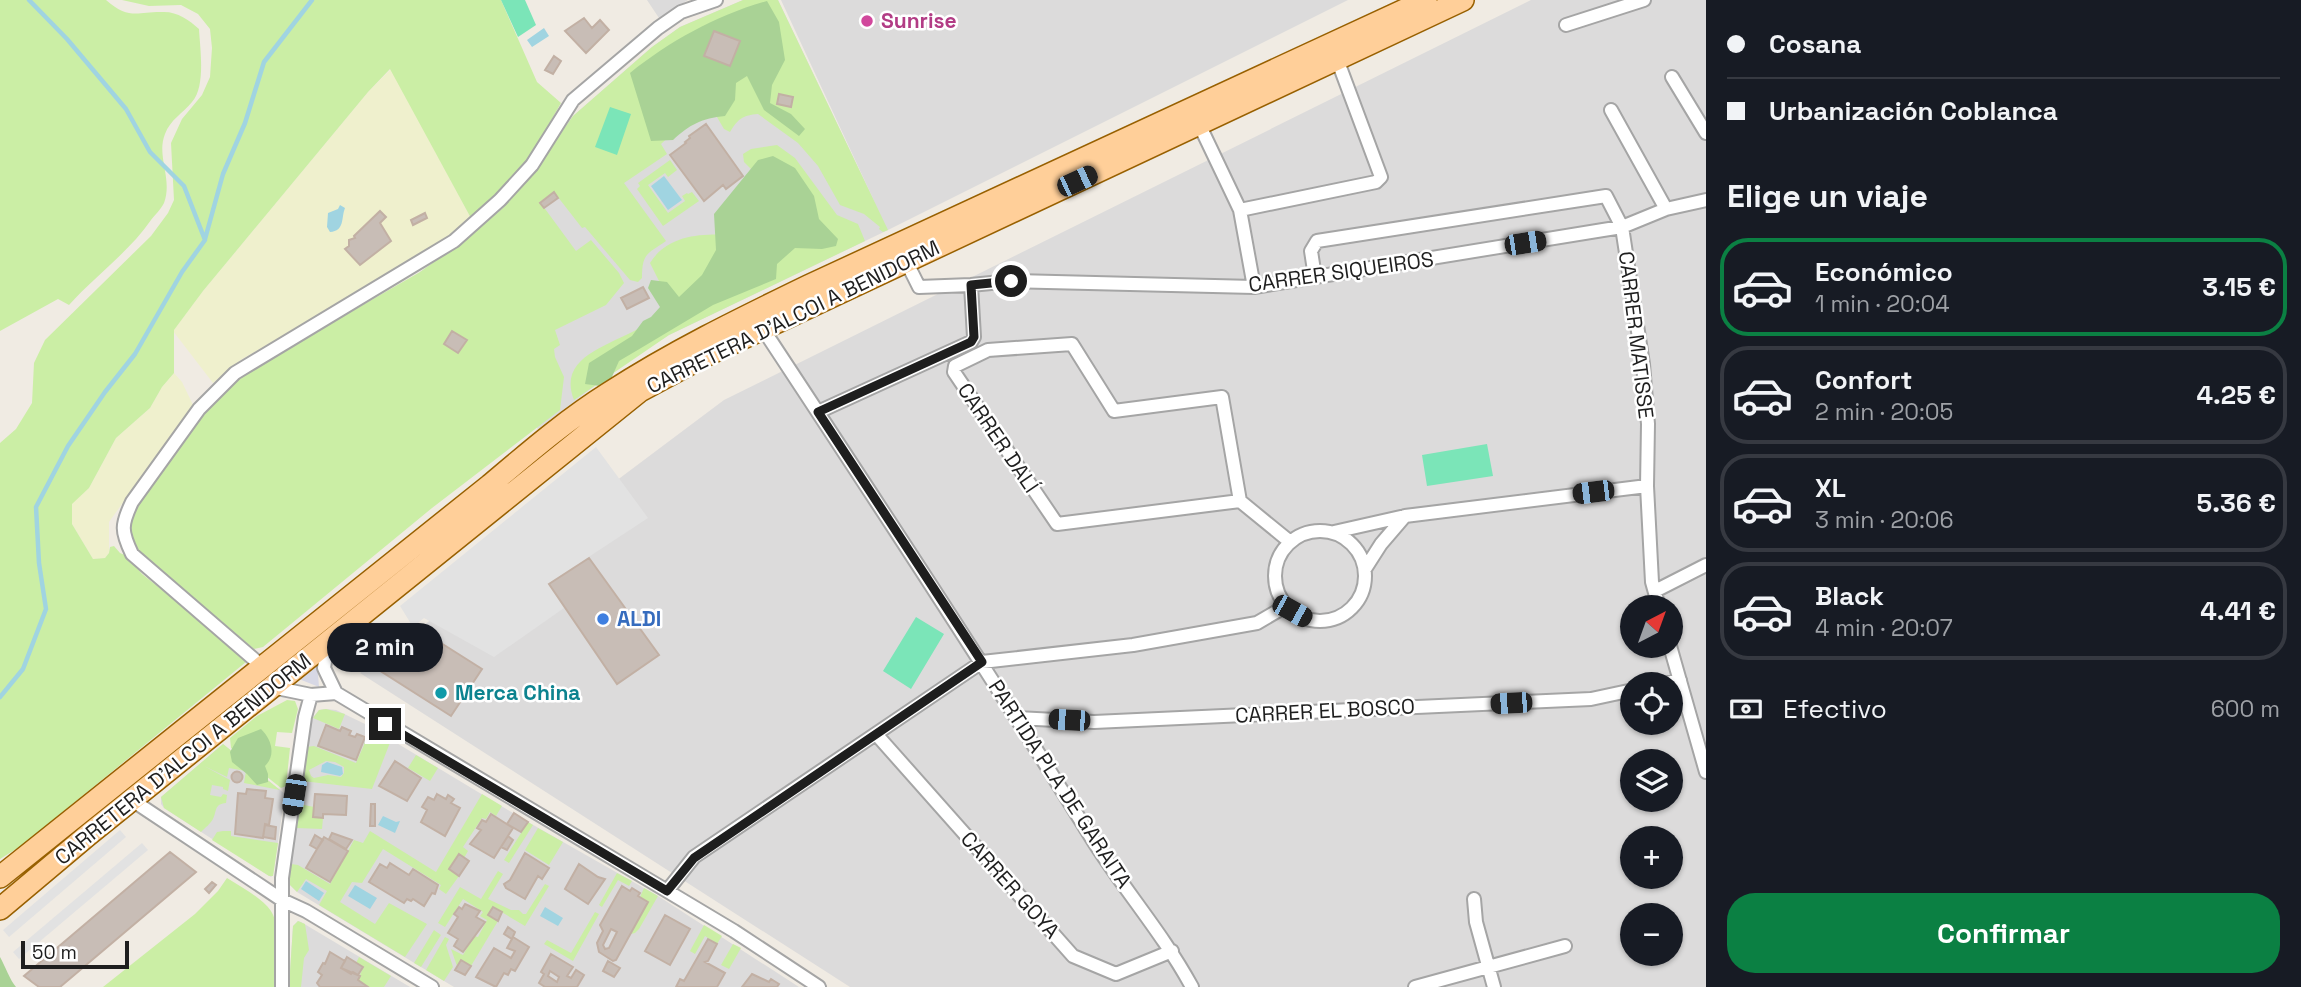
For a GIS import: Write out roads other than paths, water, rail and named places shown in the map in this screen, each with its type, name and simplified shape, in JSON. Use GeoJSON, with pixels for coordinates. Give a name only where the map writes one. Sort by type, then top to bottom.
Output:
{"type":"FeatureCollection","features":[{"type":"Feature","properties":{"kind":"main road","name":"CARRETERA D'ALCOI A BENIDORM"},"geometry":{"type":"LineString","coordinates":[[0,909],[132,800],[267,677],[541,441],[606,394],[717,330],[808,286],[1426,0]]}},
{"type":"Feature","properties":{"kind":"main road","name":"CARRETERA D'ALCOI A BENIDORM"},"geometry":{"type":"LineString","coordinates":[[0,877],[267,677],[328,642],[640,391],[705,356],[1463,0]]}},
{"type":"Feature","properties":{"kind":"street"},"geometry":{"type":"LineString","coordinates":[[716,0],[681,12],[658,28],[573,100],[532,165],[500,200],[454,241],[235,373],[199,409],[132,502],[122,528],[132,554],[267,677],[311,695],[336,694],[734,931],[820,987]]}},
{"type":"Feature","properties":{"kind":"street"},"geometry":{"type":"LineString","coordinates":[[1566,25],[1644,0]]}},
{"type":"Feature","properties":{"kind":"street"},"geometry":{"type":"LineString","coordinates":[[1240,210],[1376,182],[1381,177],[1337,59]]}},
{"type":"Feature","properties":{"kind":"street"},"geometry":{"type":"LineString","coordinates":[[1672,77],[1706,133]]}},
{"type":"Feature","properties":{"kind":"street"},"geometry":{"type":"LineString","coordinates":[[1611,110],[1666,209]]}},
{"type":"Feature","properties":{"kind":"street"},"geometry":{"type":"LineString","coordinates":[[1199,124],[1240,210],[1254,287]]}},
{"type":"Feature","properties":{"kind":"street"},"geometry":{"type":"LineString","coordinates":[[1315,277],[1311,251],[1317,241],[1606,196],[1622,226]]}},
{"type":"Feature","properties":{"kind":"street","name":"CARRER SIQUEIROS"},"geometry":{"type":"LineString","coordinates":[[906,261],[919,288],[1011,281],[1254,287],[1622,226],[1666,209],[1706,200]]}},
{"type":"Feature","properties":{"kind":"street","name":"CARRER MATISSE"},"geometry":{"type":"LineString","coordinates":[[1622,226],[1643,364],[1648,424],[1647,486],[1652,582],[1656,595]]}},
{"type":"Feature","properties":{"kind":"street"},"geometry":{"type":"LineString","coordinates":[[818,412],[971,342],[974,337],[971,285]]}},
{"type":"Feature","properties":{"kind":"street"},"geometry":{"type":"LineString","coordinates":[[763,329],[982,662],[1133,645],[1257,623],[1286,606]]}},
{"type":"Feature","properties":{"kind":"street","name":"CARRER DALÍ"},"geometry":{"type":"LineString","coordinates":[[1072,344],[1114,411],[1222,397],[1240,501],[1057,524],[954,372],[956,366],[988,350],[1072,344]]}},
{"type":"Feature","properties":{"kind":"street"},"geometry":{"type":"LineString","coordinates":[[1334,532],[1352,543],[1362,556],[1366,580],[1361,596],[1348,612],[1334,619],[1306,619],[1286,606],[1278,592],[1275,576],[1277,561],[1289,541],[1303,533],[1319,530],[1334,532],[1405,516],[1647,486]]}},
{"type":"Feature","properties":{"kind":"street"},"geometry":{"type":"LineString","coordinates":[[1240,501],[1289,541]]}},
{"type":"Feature","properties":{"kind":"street"},"geometry":{"type":"LineString","coordinates":[[1365,569],[1381,544],[1405,516]]}},
{"type":"Feature","properties":{"kind":"street"},"geometry":{"type":"LineString","coordinates":[[1655,591],[1706,565]]}},
{"type":"Feature","properties":{"kind":"street"},"geometry":{"type":"LineString","coordinates":[[328,642],[324,668],[336,694]]}},
{"type":"Feature","properties":{"kind":"street","name":"PARTIDA PLA DE GARAITA"},"geometry":{"type":"LineString","coordinates":[[667,891],[694,858],[982,662],[1103,856],[1172,951],[1192,987]]}},
{"type":"Feature","properties":{"kind":"street"},"geometry":{"type":"LineString","coordinates":[[1683,691],[1706,772]]}},
{"type":"Feature","properties":{"kind":"street","name":"CARRER EL BOSCO"},"geometry":{"type":"LineString","coordinates":[[1017,718],[1094,722],[1591,699],[1620,693]]}},
{"type":"Feature","properties":{"kind":"street"},"geometry":{"type":"LineString","coordinates":[[282,987],[282,878],[305,717],[311,695]]}},
{"type":"Feature","properties":{"kind":"street","name":"CARRER GOYA"},"geometry":{"type":"LineString","coordinates":[[876,734],[1073,956],[1116,974],[1172,951]]}},
{"type":"Feature","properties":{"kind":"street"},"geometry":{"type":"LineString","coordinates":[[132,800],[282,900],[306,911],[432,987]]}},
{"type":"Feature","properties":{"kind":"street"},"geometry":{"type":"LineString","coordinates":[[1474,899],[1476,922],[1494,987]]}},
{"type":"Feature","properties":{"kind":"street"},"geometry":{"type":"LineString","coordinates":[[1415,987],[1565,946]]}},
{"type":"Feature","properties":{"kind":"water"},"geometry":{"type":"Polygon","coordinates":[[[544,28],[549,36],[532,47],[527,40],[544,28]]]}},
{"type":"Feature","properties":{"kind":"water"},"geometry":{"type":"Polygon","coordinates":[[[664,176],[682,200],[668,210],[651,186],[664,176]]]}},
{"type":"Feature","properties":{"kind":"water"},"geometry":{"type":"Polygon","coordinates":[[[340,205],[345,208],[342,223],[338,229],[330,232],[327,227],[328,213],[338,209],[340,205]]]}},
{"type":"Feature","properties":{"kind":"water"},"geometry":{"type":"Polygon","coordinates":[[[327,762],[342,767],[343,774],[340,776],[321,772],[322,765],[327,762]]]}},
{"type":"Feature","properties":{"kind":"water"},"geometry":{"type":"Polygon","coordinates":[[[383,816],[400,821],[395,833],[378,825],[383,816]]]}},
{"type":"Feature","properties":{"kind":"water"},"geometry":{"type":"Polygon","coordinates":[[[306,881],[324,893],[319,901],[301,889],[306,881]]]}},
{"type":"Feature","properties":{"kind":"water"},"geometry":{"type":"Polygon","coordinates":[[[355,885],[377,898],[370,909],[348,896],[355,885]]]}},
{"type":"Feature","properties":{"kind":"water"},"geometry":{"type":"Polygon","coordinates":[[[545,907],[563,918],[558,926],[540,916],[545,907]]]}},
{"type":"Feature","properties":{"kind":"waterway"},"geometry":{"type":"LineString","coordinates":[[0,697],[23,669],[46,609],[39,563],[36,507],[68,446],[135,354],[182,272],[205,240],[184,186],[150,152],[126,109],[67,39],[29,0]]}},
{"type":"Feature","properties":{"kind":"waterway"},"geometry":{"type":"LineString","coordinates":[[205,239],[223,174],[245,123],[264,62],[312,0]]}},
{"type":"Feature","properties":{"kind":"place","name":"Sunrise"},"geometry":{"type":"Point","coordinates":[867,21]}},
{"type":"Feature","properties":{"kind":"place","name":"ALDI"},"geometry":{"type":"Point","coordinates":[603,619]}},
{"type":"Feature","properties":{"kind":"place","name":"Merca China"},"geometry":{"type":"Point","coordinates":[441,693]}}]}
